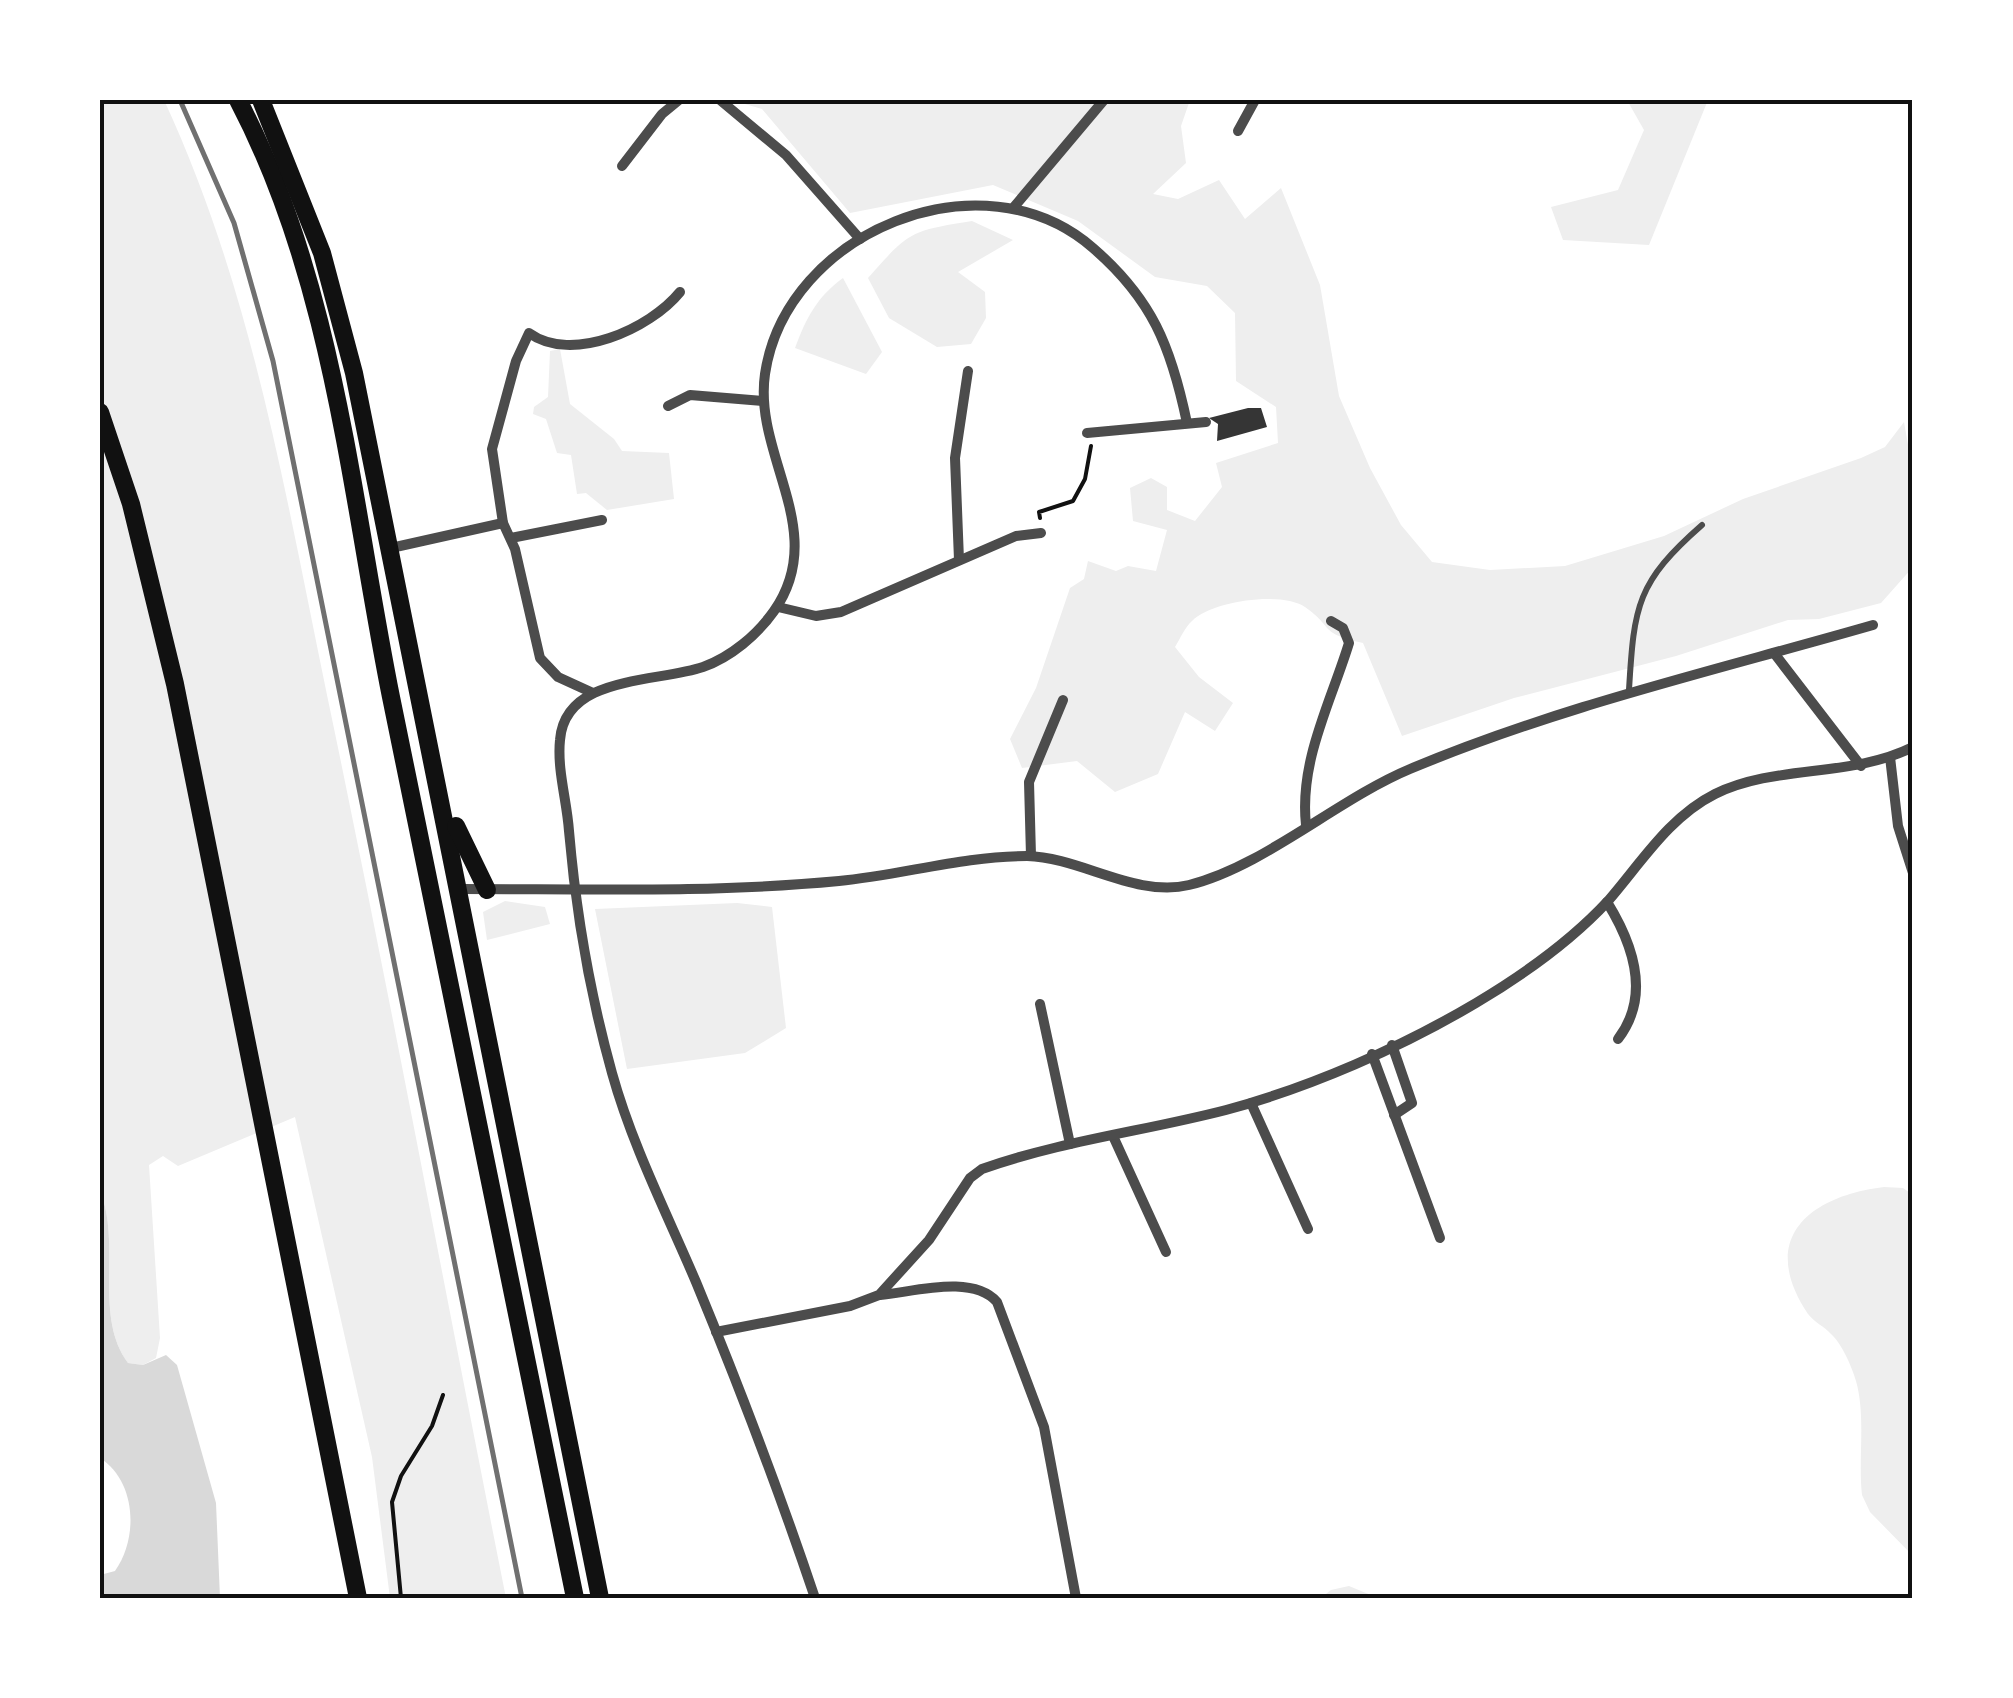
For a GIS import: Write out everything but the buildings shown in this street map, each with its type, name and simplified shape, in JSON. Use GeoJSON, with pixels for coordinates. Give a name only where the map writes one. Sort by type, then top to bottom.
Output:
{"type":"FeatureCollection","features":[{"type":"Feature","properties":{"kind":"main road"},"geometry":{"type":"LineString","coordinates":[[238,100],[288,217],[326,354],[425,867],[575,1598]]}},
{"type":"Feature","properties":{"kind":"main road"},"geometry":{"type":"LineString","coordinates":[[262,100],[306,205],[330,279],[461,890],[600,1598]]}},
{"type":"Feature","properties":{"kind":"main road"},"geometry":{"type":"LineString","coordinates":[[100,412],[131,504],[175,684],[358,1598]]}},
{"type":"Feature","properties":{"kind":"main road"},"geometry":{"type":"LineString","coordinates":[[440,788],[487,890]]}},
{"type":"Feature","properties":{"kind":"main road"},"geometry":{"type":"LineString","coordinates":[[425,867],[439,883],[461,890]]}},
{"type":"Feature","properties":{"kind":"main road"},"geometry":{"type":"LineString","coordinates":[[438,930],[447,901],[461,890]]}},
{"type":"Feature","properties":{"kind":"street"},"geometry":{"type":"LineString","coordinates":[[622,166],[662,114],[679,100]]}},
{"type":"Feature","properties":{"kind":"street"},"geometry":{"type":"LineString","coordinates":[[720,100],[786,155],[860,238]]}},
{"type":"Feature","properties":{"kind":"street"},"geometry":{"type":"LineString","coordinates":[[1014,207],[1104,100]]}},
{"type":"Feature","properties":{"kind":"street"},"geometry":{"type":"LineString","coordinates":[[1238,131],[1255,100]]}},
{"type":"Feature","properties":{"kind":"street"},"geometry":{"type":"LineString","coordinates":[[815,1598],[768,1460],[618,1094],[591,986],[575,892],[559,747],[566,716],[593,693],[707,666],[742,645],[778,606],[794,558],[796,522],[763,401],[766,366],[788,310],[816,274],[860,238],[934,210],[989,204],[1044,217],[1085,241],[1137,290],[1165,344],[1187,423]]}},
{"type":"Feature","properties":{"kind":"street"},"geometry":{"type":"LineString","coordinates":[[593,693],[558,677],[540,658],[511,538],[502,523],[492,449],[516,361],[529,333],[556,346],[616,334],[658,314],[680,292]]}},
{"type":"Feature","properties":{"kind":"street"},"geometry":{"type":"LineString","coordinates":[[959,560],[955,458],[968,372]]}},
{"type":"Feature","properties":{"kind":"street"},"geometry":{"type":"LineString","coordinates":[[668,406],[690,396],[763,401]]}},
{"type":"Feature","properties":{"kind":"street"},"geometry":{"type":"LineString","coordinates":[[1087,433],[1206,422]]}},
{"type":"Feature","properties":{"kind":"street"},"geometry":{"type":"LineString","coordinates":[[511,538],[602,520]]}},
{"type":"Feature","properties":{"kind":"street"},"geometry":{"type":"LineString","coordinates":[[390,548],[502,523]]}},
{"type":"Feature","properties":{"kind":"street"},"geometry":{"type":"LineString","coordinates":[[778,606],[816,616],[841,612],[1016,536],[1042,532]]}},
{"type":"Feature","properties":{"kind":"street"},"geometry":{"type":"LineString","coordinates":[[1306,826],[1317,734],[1348,643],[1344,628],[1331,621]]}},
{"type":"Feature","properties":{"kind":"street"},"geometry":{"type":"LineString","coordinates":[[461,890],[698,890],[839,881],[1032,856],[1152,884],[1184,886],[1221,873],[1418,765],[1630,690],[1872,625]]}},
{"type":"Feature","properties":{"kind":"street"},"geometry":{"type":"LineString","coordinates":[[1774,654],[1861,766]]}},
{"type":"Feature","properties":{"kind":"street"},"geometry":{"type":"LineString","coordinates":[[1032,856],[1030,782],[1063,700]]}},
{"type":"Feature","properties":{"kind":"street"},"geometry":{"type":"LineString","coordinates":[[879,1295],[920,1251],[970,1178],[1010,1160],[1251,1103],[1392,1045],[1506,984],[1606,902],[1669,828],[1717,793],[1756,781],[1861,766],[1913,747]]}},
{"type":"Feature","properties":{"kind":"street"},"geometry":{"type":"LineString","coordinates":[[1890,758],[1898,826],[1913,873]]}},
{"type":"Feature","properties":{"kind":"street"},"geometry":{"type":"LineString","coordinates":[[1606,902],[1620,926],[1636,972],[1634,1009],[1618,1040]]}},
{"type":"Feature","properties":{"kind":"street"},"geometry":{"type":"LineString","coordinates":[[1040,1004],[1070,1144]]}},
{"type":"Feature","properties":{"kind":"street"},"geometry":{"type":"LineString","coordinates":[[1392,1045],[1412,1102],[1394,1115]]}},
{"type":"Feature","properties":{"kind":"street"},"geometry":{"type":"LineString","coordinates":[[1372,1054],[1440,1238]]}},
{"type":"Feature","properties":{"kind":"street"},"geometry":{"type":"LineString","coordinates":[[1251,1103],[1308,1229]]}},
{"type":"Feature","properties":{"kind":"street"},"geometry":{"type":"LineString","coordinates":[[1113,1136],[1166,1252]]}},
{"type":"Feature","properties":{"kind":"street"},"geometry":{"type":"LineString","coordinates":[[716,1332],[850,1306],[879,1295],[966,1287],[984,1291],[997,1302],[1044,1427],[1076,1598]]}},
{"type":"Feature","properties":{"kind":"lane"},"geometry":{"type":"LineString","coordinates":[[1630,690],[1632,643],[1642,594],[1662,560],[1702,525]]}},
{"type":"Feature","properties":{"kind":"path"},"geometry":{"type":"LineString","coordinates":[[1042,532],[1039,512],[1073,501],[1086,479],[1092,444],[1087,433]]}},
{"type":"Feature","properties":{"kind":"path"},"geometry":{"type":"LineString","coordinates":[[401,1598],[392,1502],[401,1476],[432,1426],[442,1395]]}},
{"type":"Feature","properties":{"kind":"shaded area"},"geometry":{"type":"Polygon","coordinates":[[[100,100],[164,100],[195,172],[243,318],[296,543],[506,1598],[390,1598],[372,1457],[295,1117],[178,1166],[163,1156],[149,1165],[160,1338],[156,1358],[143,1365],[128,1363],[112,1323],[109,1233],[100,1191],[100,100]]]}},
{"type":"Feature","properties":{"kind":"shaded area"},"geometry":{"type":"Polygon","coordinates":[[[731,100],[1190,100],[1181,126],[1186,163],[1153,194],[1178,199],[1219,180],[1245,219],[1281,188],[1320,285],[1339,396],[1370,468],[1401,525],[1432,562],[1490,570],[1565,566],[1664,536],[1743,499],[1861,458],[1885,447],[1904,422],[1913,473],[1913,567],[1881,603],[1819,619],[1788,620],[1676,656],[1514,698],[1402,736],[1363,643],[1333,633],[1314,614],[1294,602],[1247,600],[1202,614],[1192,621],[1175,647],[1199,677],[1233,703],[1215,731],[1185,712],[1158,774],[1115,792],[1077,761],[1022,768],[1010,739],[1036,688],[1070,588],[1084,579],[1088,561],[1116,571],[1128,566],[1156,571],[1167,530],[1133,521],[1130,488],[1151,478],[1167,487],[1167,510],[1195,521],[1222,487],[1216,463],[1278,443],[1276,407],[1236,381],[1235,313],[1207,286],[1155,277],[1078,221],[993,185],[850,213],[762,109],[731,100]]]}},
{"type":"Feature","properties":{"kind":"shaded area"},"geometry":{"type":"Polygon","coordinates":[[[1627,100],[1708,100],[1649,245],[1563,240],[1551,207],[1618,190],[1644,130],[1627,100]]]}},
{"type":"Feature","properties":{"kind":"shaded area"},"geometry":{"type":"Polygon","coordinates":[[[972,221],[1013,240],[958,272],[985,292],[986,318],[971,344],[937,347],[889,318],[868,278],[912,236],[972,221]]]}},
{"type":"Feature","properties":{"kind":"shaded area"},"geometry":{"type":"Polygon","coordinates":[[[843,278],[882,352],[866,374],[795,348],[813,309],[843,278]]]}},
{"type":"Feature","properties":{"kind":"shaded area"},"geometry":{"type":"Polygon","coordinates":[[[560,349],[570,404],[614,439],[622,451],[669,453],[674,499],[607,510],[586,493],[577,494],[571,455],[557,453],[546,419],[533,414],[534,407],[548,397],[550,351],[560,349]]]}},
{"type":"Feature","properties":{"kind":"shaded area"},"geometry":{"type":"Polygon","coordinates":[[[505,901],[545,907],[550,924],[487,940],[483,912],[505,901]]]}},
{"type":"Feature","properties":{"kind":"shaded area"},"geometry":{"type":"Polygon","coordinates":[[[737,903],[772,907],[786,1028],[745,1053],[627,1069],[595,909],[737,903]]]}},
{"type":"Feature","properties":{"kind":"shaded area"},"geometry":{"type":"Polygon","coordinates":[[[1903,1188],[1913,1195],[1913,1556],[1870,1512],[1862,1495],[1861,1409],[1854,1375],[1835,1338],[1808,1314],[1794,1287],[1788,1263],[1790,1243],[1799,1225],[1814,1211],[1857,1192],[1903,1188]]]}},
{"type":"Feature","properties":{"kind":"shaded area"},"geometry":{"type":"Polygon","coordinates":[[[100,1191],[109,1234],[112,1324],[128,1363],[143,1365],[166,1355],[177,1365],[216,1503],[220,1598],[100,1598],[100,1575],[115,1571],[123,1557],[130,1510],[121,1481],[100,1458],[100,1191]]]}},
{"type":"Feature","properties":{"kind":"shaded area"},"geometry":{"type":"Polygon","coordinates":[[[1349,1586],[1378,1598],[1321,1598],[1331,1590],[1349,1586]]]}},
{"type":"Feature","properties":{"kind":"railway"},"geometry":{"type":"LineString","coordinates":[[180,100],[234,223],[273,361],[522,1598]]}}]}
